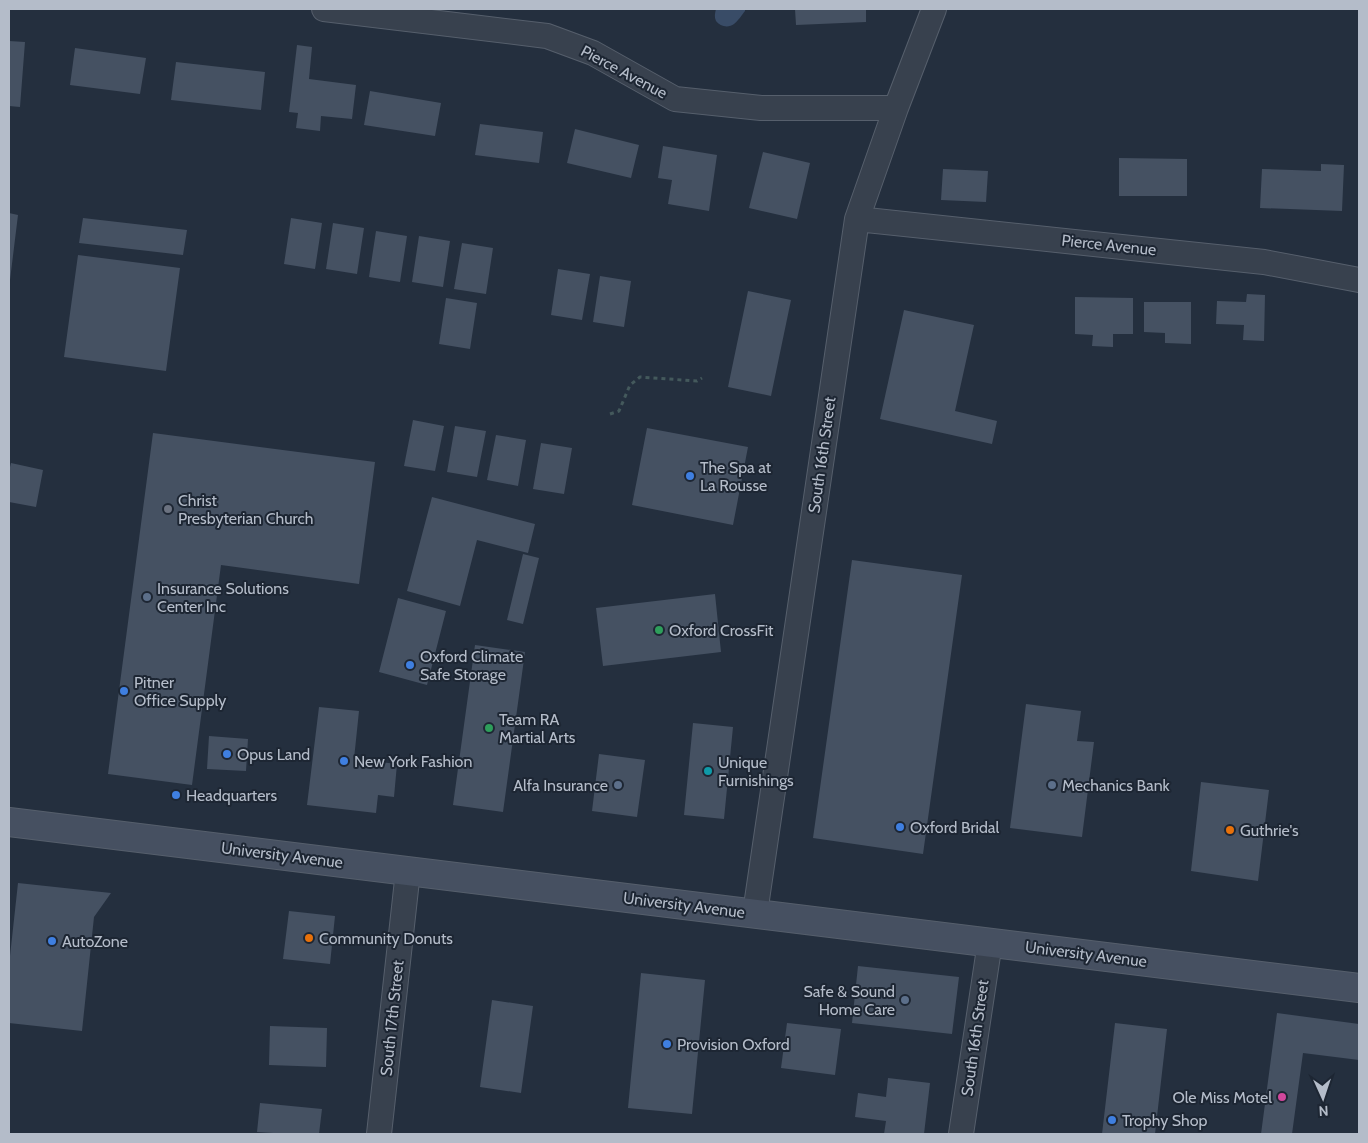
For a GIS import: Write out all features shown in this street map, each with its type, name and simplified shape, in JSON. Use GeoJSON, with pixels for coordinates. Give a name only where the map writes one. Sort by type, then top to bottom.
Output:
{"type":"FeatureCollection","features":[{"type":"Feature","properties":{"kind":"main road","name":"University Avenue"},"geometry":{"type":"LineString","coordinates":[[9,822],[1359,988]]}},
{"type":"Feature","properties":{"kind":"street","name":"Pierce Avenue"},"geometry":{"type":"LineString","coordinates":[[324,9],[547,36],[593,53],[675,99],[761,108],[896,108]]}},
{"type":"Feature","properties":{"kind":"street","name":"South 16th Street"},"geometry":{"type":"LineString","coordinates":[[755,913],[857,219],[896,108],[934,9]]}},
{"type":"Feature","properties":{"kind":"street","name":"Pierce Avenue"},"geometry":{"type":"LineString","coordinates":[[857,219],[1264,262],[1359,280]]}},
{"type":"Feature","properties":{"kind":"street","name":"South 17th Street"},"geometry":{"type":"LineString","coordinates":[[379,1134],[408,871]]}},
{"type":"Feature","properties":{"kind":"street","name":"South 16th Street"},"geometry":{"type":"LineString","coordinates":[[961,1134],[990,942]]}},
{"type":"Feature","properties":{"kind":"path"},"geometry":{"type":"LineString","coordinates":[[610,414],[619,411],[630,385],[640,377],[697,381],[702,378]]}},
{"type":"Feature","properties":{"kind":"water"},"geometry":{"type":"Polygon","coordinates":[[[716,9],[745,9],[745,11],[734,24],[725,26],[720,25],[716,21],[716,9]]]}},
{"type":"Feature","properties":{"kind":"building"},"geometry":{"type":"Polygon","coordinates":[[[795,9],[866,9],[866,22],[796,25],[795,9]]]}},
{"type":"Feature","properties":{"kind":"building"},"geometry":{"type":"Polygon","coordinates":[[[9,41],[25,42],[20,107],[9,106],[9,41]]]}},
{"type":"Feature","properties":{"kind":"building"},"geometry":{"type":"Polygon","coordinates":[[[297,45],[312,47],[309,79],[356,85],[352,119],[321,116],[320,131],[296,128],[298,113],[289,112],[297,45]]]}},
{"type":"Feature","properties":{"kind":"building"},"geometry":{"type":"Polygon","coordinates":[[[75,48],[146,58],[140,94],[70,85],[75,48]]]}},
{"type":"Feature","properties":{"kind":"building"},"geometry":{"type":"Polygon","coordinates":[[[176,62],[265,72],[261,110],[171,100],[176,62]]]}},
{"type":"Feature","properties":{"kind":"building"},"geometry":{"type":"Polygon","coordinates":[[[370,91],[441,103],[435,136],[364,125],[370,91]]]}},
{"type":"Feature","properties":{"kind":"building"},"geometry":{"type":"Polygon","coordinates":[[[480,124],[543,132],[539,163],[475,155],[480,124]]]}},
{"type":"Feature","properties":{"kind":"building"},"geometry":{"type":"Polygon","coordinates":[[[575,129],[639,145],[631,178],[567,163],[575,129]]]}},
{"type":"Feature","properties":{"kind":"building"},"geometry":{"type":"Polygon","coordinates":[[[663,146],[717,155],[709,211],[668,204],[672,180],[658,178],[663,146]]]}},
{"type":"Feature","properties":{"kind":"building"},"geometry":{"type":"Polygon","coordinates":[[[763,152],[810,163],[797,219],[749,208],[763,152]]]}},
{"type":"Feature","properties":{"kind":"building"},"geometry":{"type":"Polygon","coordinates":[[[1119,158],[1187,159],[1187,196],[1119,196],[1119,158]]]}},
{"type":"Feature","properties":{"kind":"building"},"geometry":{"type":"Polygon","coordinates":[[[1321,164],[1344,165],[1342,211],[1260,208],[1262,169],[1321,171],[1321,164]]]}},
{"type":"Feature","properties":{"kind":"building"},"geometry":{"type":"Polygon","coordinates":[[[943,169],[988,171],[986,202],[941,200],[943,169]]]}},
{"type":"Feature","properties":{"kind":"building"},"geometry":{"type":"Polygon","coordinates":[[[9,213],[18,215],[10,280],[9,280],[9,213]]]}},
{"type":"Feature","properties":{"kind":"building"},"geometry":{"type":"Polygon","coordinates":[[[83,218],[187,230],[183,255],[79,243],[83,218]]]}},
{"type":"Feature","properties":{"kind":"building"},"geometry":{"type":"Polygon","coordinates":[[[291,218],[322,223],[315,269],[284,264],[291,218]]]}},
{"type":"Feature","properties":{"kind":"building"},"geometry":{"type":"Polygon","coordinates":[[[333,223],[364,228],[357,274],[326,269],[333,223]]]}},
{"type":"Feature","properties":{"kind":"building"},"geometry":{"type":"Polygon","coordinates":[[[376,231],[407,236],[400,282],[369,277],[376,231]]]}},
{"type":"Feature","properties":{"kind":"building"},"geometry":{"type":"Polygon","coordinates":[[[419,236],[450,241],[443,287],[412,282],[419,236]]]}},
{"type":"Feature","properties":{"kind":"building"},"geometry":{"type":"Polygon","coordinates":[[[462,243],[493,248],[486,294],[454,289],[462,243]]]}},
{"type":"Feature","properties":{"kind":"building"},"geometry":{"type":"Polygon","coordinates":[[[78,255],[180,268],[166,371],[64,357],[78,255]]]}},
{"type":"Feature","properties":{"kind":"building"},"geometry":{"type":"Polygon","coordinates":[[[558,269],[590,274],[582,320],[551,315],[558,269]]]}},
{"type":"Feature","properties":{"kind":"building"},"geometry":{"type":"Polygon","coordinates":[[[600,276],[631,281],[624,327],[593,322],[600,276]]]}},
{"type":"Feature","properties":{"kind":"building"},"geometry":{"type":"Polygon","coordinates":[[[748,291],[791,300],[771,396],[728,387],[748,291]]]}},
{"type":"Feature","properties":{"kind":"building"},"geometry":{"type":"Polygon","coordinates":[[[1247,294],[1265,295],[1264,341],[1243,340],[1244,325],[1216,324],[1217,301],[1246,302],[1247,294]]]}},
{"type":"Feature","properties":{"kind":"building"},"geometry":{"type":"Polygon","coordinates":[[[1075,297],[1133,298],[1133,334],[1113,334],[1113,347],[1092,346],[1093,335],[1075,334],[1075,297]]]}},
{"type":"Feature","properties":{"kind":"building"},"geometry":{"type":"Polygon","coordinates":[[[446,298],[477,303],[470,349],[439,344],[446,298]]]}},
{"type":"Feature","properties":{"kind":"building"},"geometry":{"type":"Polygon","coordinates":[[[1144,302],[1191,302],[1191,344],[1165,343],[1165,333],[1144,332],[1144,302]]]}},
{"type":"Feature","properties":{"kind":"building"},"geometry":{"type":"Polygon","coordinates":[[[904,310],[974,325],[955,411],[997,421],[992,444],[880,419],[904,310]]]}},
{"type":"Feature","properties":{"kind":"building"},"geometry":{"type":"Polygon","coordinates":[[[413,420],[444,426],[435,471],[404,466],[413,420]]]}},
{"type":"Feature","properties":{"kind":"building"},"geometry":{"type":"Polygon","coordinates":[[[455,426],[486,431],[477,477],[447,472],[455,426]]]}},
{"type":"Feature","properties":{"kind":"building","name":"The Spa at La Rousse"},"geometry":{"type":"Polygon","coordinates":[[[647,428],[748,447],[733,525],[632,505],[647,428]]]}},
{"type":"Feature","properties":{"kind":"building"},"geometry":{"type":"Polygon","coordinates":[[[153,433],[375,462],[359,584],[221,565],[192,785],[108,774],[153,433]]]}},
{"type":"Feature","properties":{"kind":"building"},"geometry":{"type":"Polygon","coordinates":[[[496,435],[526,440],[518,486],[487,480],[496,435]]]}},
{"type":"Feature","properties":{"kind":"building"},"geometry":{"type":"Polygon","coordinates":[[[541,443],[572,448],[564,494],[533,489],[541,443]]]}},
{"type":"Feature","properties":{"kind":"building"},"geometry":{"type":"Polygon","coordinates":[[[11,463],[43,470],[36,507],[9,502],[9,471],[11,463]]]}},
{"type":"Feature","properties":{"kind":"building"},"geometry":{"type":"Polygon","coordinates":[[[432,497],[535,524],[528,553],[477,540],[460,606],[407,591],[432,497]]]}},
{"type":"Feature","properties":{"kind":"building"},"geometry":{"type":"Polygon","coordinates":[[[523,554],[539,558],[523,624],[507,620],[523,554]]]}},
{"type":"Feature","properties":{"kind":"building"},"geometry":{"type":"Polygon","coordinates":[[[852,560],[962,575],[923,854],[813,838],[852,560]]]}},
{"type":"Feature","properties":{"kind":"building","name":"Oxford CrossFit"},"geometry":{"type":"Polygon","coordinates":[[[715,594],[721,652],[603,666],[596,608],[715,594]]]}},
{"type":"Feature","properties":{"kind":"building"},"geometry":{"type":"Polygon","coordinates":[[[398,598],[446,611],[427,685],[379,672],[398,598]]]}},
{"type":"Feature","properties":{"kind":"building","name":"Team RA Martial Arts"},"geometry":{"type":"Polygon","coordinates":[[[475,645],[525,652],[503,812],[453,805],[475,645]]]}},
{"type":"Feature","properties":{"kind":"building","name":"Mechanics Bank"},"geometry":{"type":"Polygon","coordinates":[[[1026,704],[1081,711],[1077,741],[1094,742],[1082,837],[1010,828],[1026,704]]]}},
{"type":"Feature","properties":{"kind":"building","name":"New York Fashion"},"geometry":{"type":"Polygon","coordinates":[[[319,707],[359,711],[354,759],[397,764],[394,797],[378,795],[376,813],[307,805],[319,707]]]}},
{"type":"Feature","properties":{"kind":"building","name":"Unique Furnishings"},"geometry":{"type":"Polygon","coordinates":[[[693,723],[733,727],[724,819],[684,815],[693,723]]]}},
{"type":"Feature","properties":{"kind":"building","name":"Opus Land"},"geometry":{"type":"Polygon","coordinates":[[[209,736],[248,739],[246,771],[207,769],[209,736]]]}},
{"type":"Feature","properties":{"kind":"building","name":"Alfa Insurance"},"geometry":{"type":"Polygon","coordinates":[[[599,754],[645,760],[637,817],[592,811],[599,754]]]}},
{"type":"Feature","properties":{"kind":"building","name":"Guthrie's"},"geometry":{"type":"Polygon","coordinates":[[[1201,782],[1269,790],[1258,881],[1191,871],[1201,782]]]}},
{"type":"Feature","properties":{"kind":"building","name":"AutoZone"},"geometry":{"type":"Polygon","coordinates":[[[18,883],[111,893],[94,917],[82,1031],[9,1023],[9,965],[18,883]]]}},
{"type":"Feature","properties":{"kind":"building","name":"Community Donuts"},"geometry":{"type":"Polygon","coordinates":[[[289,911],[335,916],[330,964],[283,959],[289,911]]]}},
{"type":"Feature","properties":{"kind":"building","name":"Safe & Sound Home Care"},"geometry":{"type":"Polygon","coordinates":[[[858,966],[959,977],[952,1034],[852,1023],[858,966]]]}},
{"type":"Feature","properties":{"kind":"building","name":"Provision Oxford"},"geometry":{"type":"Polygon","coordinates":[[[641,973],[705,980],[692,1114],[628,1108],[641,973]]]}},
{"type":"Feature","properties":{"kind":"building"},"geometry":{"type":"Polygon","coordinates":[[[492,1000],[533,1006],[521,1093],[480,1087],[492,1000]]]}},
{"type":"Feature","properties":{"kind":"building","name":"Ole Miss Motel"},"geometry":{"type":"Polygon","coordinates":[[[1277,1013],[1359,1024],[1359,1060],[1303,1053],[1292,1134],[1261,1134],[1277,1013]]]}},
{"type":"Feature","properties":{"kind":"building"},"geometry":{"type":"Polygon","coordinates":[[[787,1023],[841,1029],[835,1075],[781,1068],[787,1023]]]}},
{"type":"Feature","properties":{"kind":"building"},"geometry":{"type":"Polygon","coordinates":[[[1115,1023],[1167,1029],[1155,1134],[1102,1134],[1115,1023]]]}},
{"type":"Feature","properties":{"kind":"building"},"geometry":{"type":"Polygon","coordinates":[[[270,1026],[327,1028],[326,1067],[269,1065],[270,1026]]]}},
{"type":"Feature","properties":{"kind":"building"},"geometry":{"type":"Polygon","coordinates":[[[888,1078],[930,1083],[924,1134],[884,1134],[886,1121],[855,1117],[858,1093],[886,1097],[888,1078]]]}},
{"type":"Feature","properties":{"kind":"building"},"geometry":{"type":"Polygon","coordinates":[[[260,1103],[322,1109],[319,1134],[257,1132],[260,1103]]]}},
{"type":"Feature","properties":{"kind":"place","name":"The Spa at La Rousse"},"geometry":{"type":"Point","coordinates":[690,476]}},
{"type":"Feature","properties":{"kind":"place","name":"Christ Presbyterian Church"},"geometry":{"type":"Point","coordinates":[168,509]}},
{"type":"Feature","properties":{"kind":"place","name":"Insurance Solutions Center Inc"},"geometry":{"type":"Point","coordinates":[147,597]}},
{"type":"Feature","properties":{"kind":"place","name":"Oxford CrossFit"},"geometry":{"type":"Point","coordinates":[659,630]}},
{"type":"Feature","properties":{"kind":"place","name":"Oxford Climate Safe Storage"},"geometry":{"type":"Point","coordinates":[410,665]}},
{"type":"Feature","properties":{"kind":"place","name":"Pitner Office Supply"},"geometry":{"type":"Point","coordinates":[124,691]}},
{"type":"Feature","properties":{"kind":"place","name":"Team RA Martial Arts"},"geometry":{"type":"Point","coordinates":[489,728]}},
{"type":"Feature","properties":{"kind":"place","name":"Opus Land"},"geometry":{"type":"Point","coordinates":[227,754]}},
{"type":"Feature","properties":{"kind":"place","name":"New York Fashion"},"geometry":{"type":"Point","coordinates":[344,761]}},
{"type":"Feature","properties":{"kind":"place","name":"Unique Furnishings"},"geometry":{"type":"Point","coordinates":[708,771]}},
{"type":"Feature","properties":{"kind":"place","name":"Alfa Insurance"},"geometry":{"type":"Point","coordinates":[618,785]}},
{"type":"Feature","properties":{"kind":"place","name":"Mechanics Bank"},"geometry":{"type":"Point","coordinates":[1052,785]}},
{"type":"Feature","properties":{"kind":"place","name":"Headquarters"},"geometry":{"type":"Point","coordinates":[176,795]}},
{"type":"Feature","properties":{"kind":"place","name":"Oxford Bridal"},"geometry":{"type":"Point","coordinates":[900,827]}},
{"type":"Feature","properties":{"kind":"place","name":"Guthrie's"},"geometry":{"type":"Point","coordinates":[1230,830]}},
{"type":"Feature","properties":{"kind":"place","name":"Community Donuts"},"geometry":{"type":"Point","coordinates":[309,938]}},
{"type":"Feature","properties":{"kind":"place","name":"AutoZone"},"geometry":{"type":"Point","coordinates":[52,941]}},
{"type":"Feature","properties":{"kind":"place","name":"Safe & Sound Home Care"},"geometry":{"type":"Point","coordinates":[905,1000]}},
{"type":"Feature","properties":{"kind":"place","name":"Provision Oxford"},"geometry":{"type":"Point","coordinates":[667,1044]}},
{"type":"Feature","properties":{"kind":"place","name":"Ole Miss Motel"},"geometry":{"type":"Point","coordinates":[1282,1097]}},
{"type":"Feature","properties":{"kind":"place","name":"Trophy Shop"},"geometry":{"type":"Point","coordinates":[1112,1120]}}]}
